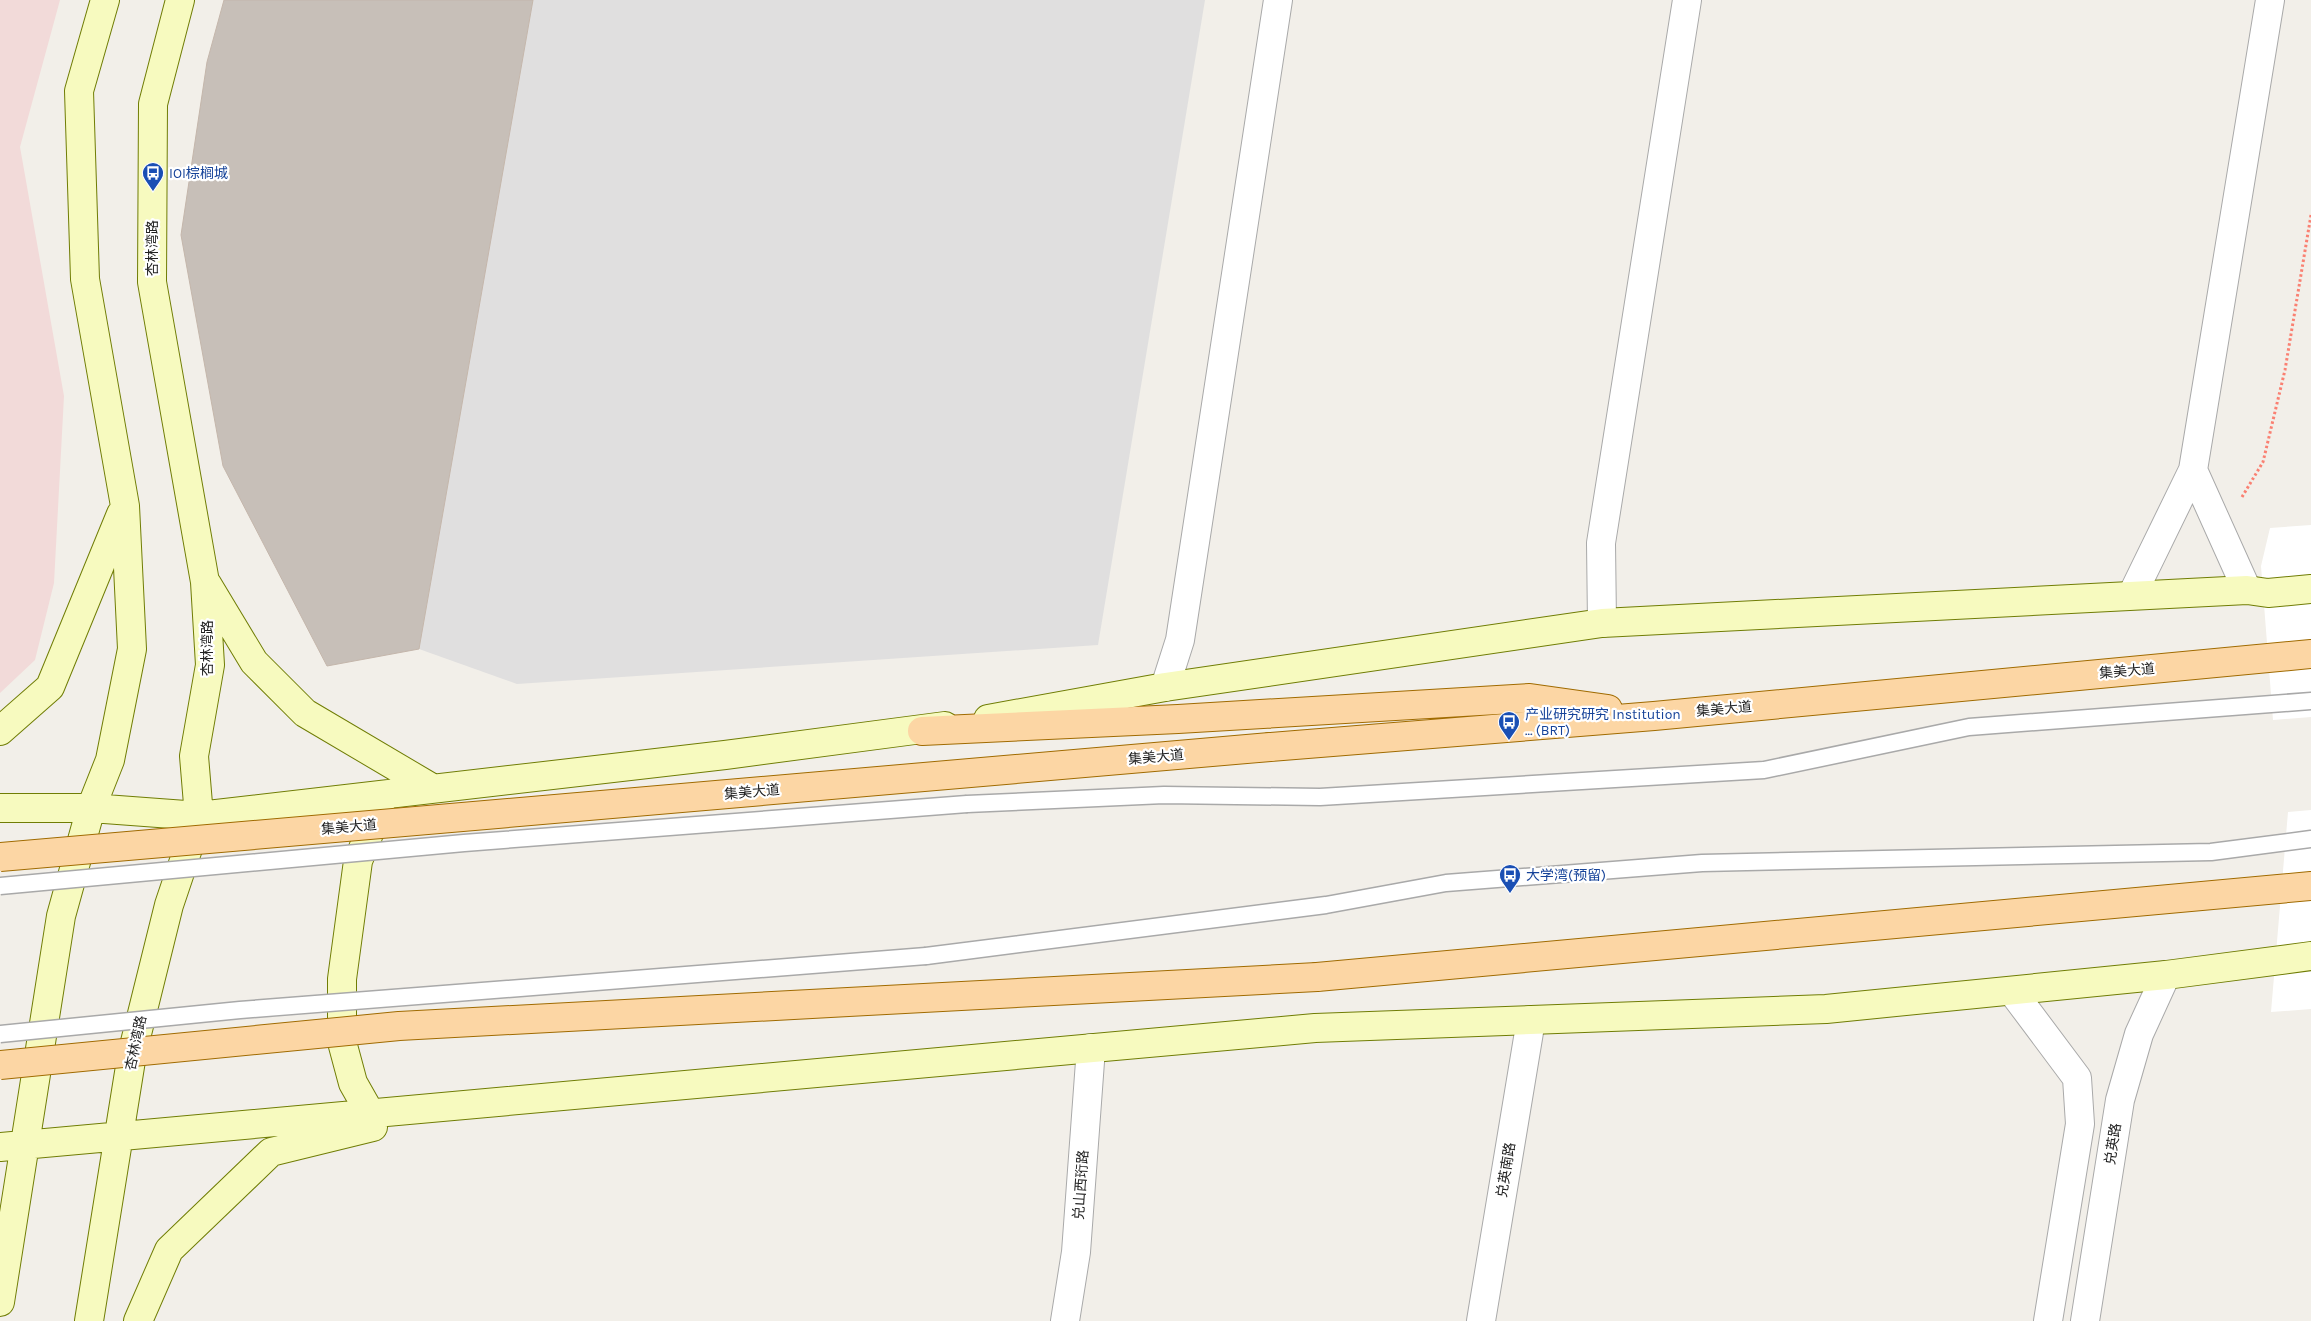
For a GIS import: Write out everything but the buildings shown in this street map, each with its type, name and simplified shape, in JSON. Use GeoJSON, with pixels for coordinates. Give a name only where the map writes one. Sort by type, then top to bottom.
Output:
{"type":"FeatureCollection","features":[{"type":"Feature","properties":{"kind":"main road"},"geometry":{"type":"LineString","coordinates":[[0,1302],[13,1146],[61,916],[91,808],[110,760],[132,649],[125,506],[85,279],[79,91],[104,0]]}},
{"type":"Feature","properties":{"kind":"main road","name":"杏林湾路"},"geometry":{"type":"LineString","coordinates":[[89,1321],[132,1054],[169,905],[199,816],[194,756],[210,665],[205,582],[152,282],[153,104],[180,0]]}},
{"type":"Feature","properties":{"kind":"main road"},"geometry":{"type":"LineString","coordinates":[[0,731],[50,687],[125,506]]}},
{"type":"Feature","properties":{"kind":"main road"},"geometry":{"type":"LineString","coordinates":[[205,582],[254,662],[305,713],[432,788]]}},
{"type":"Feature","properties":{"kind":"main road"},"geometry":{"type":"LineString","coordinates":[[0,808],[91,808],[199,816],[922,731],[1165,687],[1602,622],[2132,595],[2311,589]]}},
{"type":"Feature","properties":{"kind":"main road","name":"集美大道"},"geometry":{"type":"LineString","coordinates":[[0,857],[1270,747],[1654,716],[2311,654]]}},
{"type":"Feature","properties":{"kind":"main road"},"geometry":{"type":"LineString","coordinates":[[922,731],[1178,719],[1530,698],[1654,716]]}},
{"type":"Feature","properties":{"kind":"main road"},"geometry":{"type":"LineString","coordinates":[[370,1113],[353,1083],[342,1042],[342,979],[358,861],[377,807],[399,792]]}},
{"type":"Feature","properties":{"kind":"main road"},"geometry":{"type":"LineString","coordinates":[[0,1065],[399,1026],[1317,976],[2302,887]]}},
{"type":"Feature","properties":{"kind":"main road"},"geometry":{"type":"LineString","coordinates":[[13,1146],[1315,1028],[1826,1010],[2166,975],[2311,956]]}},
{"type":"Feature","properties":{"kind":"main road"},"geometry":{"type":"LineString","coordinates":[[138,1321],[169,1250],[271,1152],[459,1105]]}},
{"type":"Feature","properties":{"kind":"street"},"geometry":{"type":"LineString","coordinates":[[1165,687],[1180,640],[1278,0]]}},
{"type":"Feature","properties":{"kind":"street"},"geometry":{"type":"LineString","coordinates":[[1602,622],[1601,543],[1687,0]]}},
{"type":"Feature","properties":{"kind":"street"},"geometry":{"type":"LineString","coordinates":[[2132,595],[2192,470],[2270,0]]}},
{"type":"Feature","properties":{"kind":"street"},"geometry":{"type":"LineString","coordinates":[[2192,470],[2258,591]]}},
{"type":"Feature","properties":{"kind":"street","name":"兑英路"},"geometry":{"type":"LineString","coordinates":[[2085,1321],[2120,1100],[2139,1034],[2166,975]]}},
{"type":"Feature","properties":{"kind":"street"},"geometry":{"type":"LineString","coordinates":[[2012,990],[2077,1078],[2080,1124],[2048,1321]]}},
{"type":"Feature","properties":{"kind":"street","name":"兑英南路"},"geometry":{"type":"LineString","coordinates":[[1481,1321],[1531,1020]]}},
{"type":"Feature","properties":{"kind":"street","name":"兑山西珩路"},"geometry":{"type":"LineString","coordinates":[[1065,1321],[1076,1252],[1091,1048]]}},
{"type":"Feature","properties":{"kind":"lane"},"geometry":{"type":"LineString","coordinates":[[0,886],[464,842],[967,804],[1164,795],[1320,798],[1764,770],[1969,727],[2311,701]]}},
{"type":"Feature","properties":{"kind":"lane"},"geometry":{"type":"LineString","coordinates":[[0,1034],[240,1010],[926,956],[1326,905],[1446,883],[1702,863],[2211,852],[2311,839]]}},
{"type":"Feature","properties":{"kind":"path"},"geometry":{"type":"LineString","coordinates":[[2240,500],[2263,462],[2285,370],[2311,215]]}},
{"type":"Feature","properties":{"kind":"shaded area"},"geometry":{"type":"Polygon","coordinates":[[[0,0],[60,0],[20,147],[64,396],[54,583],[35,660],[0,693],[0,0]]]}},
{"type":"Feature","properties":{"kind":"shaded area"},"geometry":{"type":"Polygon","coordinates":[[[533,0],[1205,0],[1098,645],[517,684],[419,649],[533,0]]]}},
{"type":"Feature","properties":{"kind":"pier"},"geometry":{"type":"Polygon","coordinates":[[[2311,525],[2311,717],[2273,720],[2261,566],[2270,528],[2311,525]]]}},
{"type":"Feature","properties":{"kind":"pier"},"geometry":{"type":"Polygon","coordinates":[[[2311,810],[2311,1009],[2271,1012],[2288,812],[2311,810]]]}},
{"type":"Feature","properties":{"kind":"place","name":"IOI棕榈城"},"geometry":{"type":"Point","coordinates":[153,192]}},
{"type":"Feature","properties":{"kind":"place","name":"产业研究研究 Institution ... (BRT)"},"geometry":{"type":"Point","coordinates":[1509,741]}},
{"type":"Feature","properties":{"kind":"place","name":"大学湾(预留)"},"geometry":{"type":"Point","coordinates":[1510,894]}}]}
